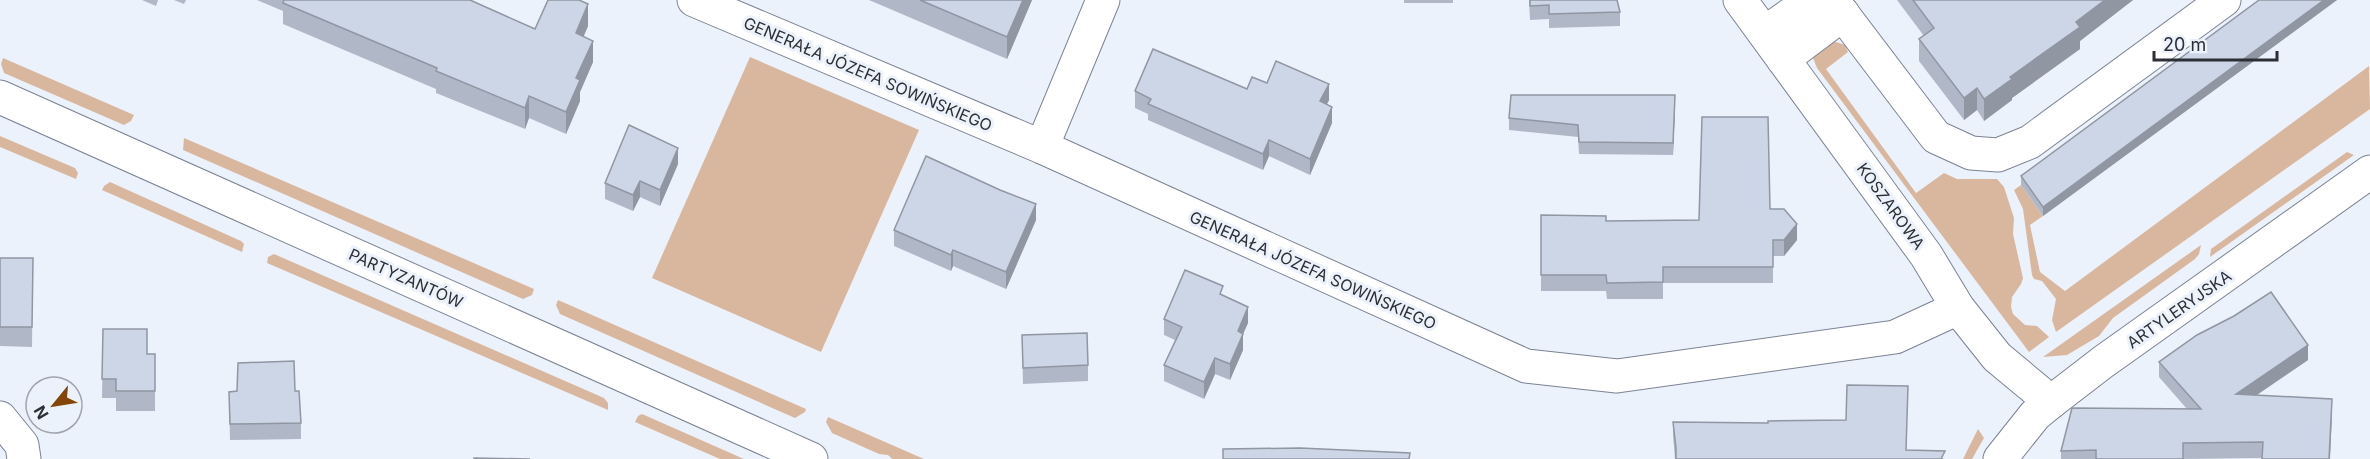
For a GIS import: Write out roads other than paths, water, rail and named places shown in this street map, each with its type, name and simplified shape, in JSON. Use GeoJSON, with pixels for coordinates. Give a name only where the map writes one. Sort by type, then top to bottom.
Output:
{"type":"FeatureCollection","features":[{"type":"Feature","properties":{"kind":"street","name":"GENERAŁA JÓZEFA SOWIŃSKIEGO"},"geometry":{"type":"LineString","coordinates":[[694,0],[1042,147],[1526,366],[1617,376],[1895,337],[1958,308]]}},
{"type":"Feature","properties":{"kind":"street"},"geometry":{"type":"LineString","coordinates":[[1042,147],[1103,0]]}},
{"type":"Feature","properties":{"kind":"street","name":"KOSZAROWA"},"geometry":{"type":"LineString","coordinates":[[1740,0],[1926,255],[1958,308],[1998,357],[2051,402]]}},
{"type":"Feature","properties":{"kind":"street"},"geometry":{"type":"LineString","coordinates":[[1774,46],[1811,0]]}},
{"type":"Feature","properties":{"kind":"street"},"geometry":{"type":"LineString","coordinates":[[1774,46],[1838,7],[1935,137],[1971,153],[1998,155],[2030,142],[2224,0]]}},
{"type":"Feature","properties":{"kind":"street","name":"PARTYZANTÓW"},"geometry":{"type":"LineString","coordinates":[[0,97],[811,459]]}},
{"type":"Feature","properties":{"kind":"street","name":"ARTYLERYJSKA"},"geometry":{"type":"LineString","coordinates":[[2000,459],[2035,415],[2051,402],[2103,362],[2370,172]]}},
{"type":"Feature","properties":{"kind":"street"},"geometry":{"type":"LineString","coordinates":[[0,418],[22,445],[24,459]]}}]}
